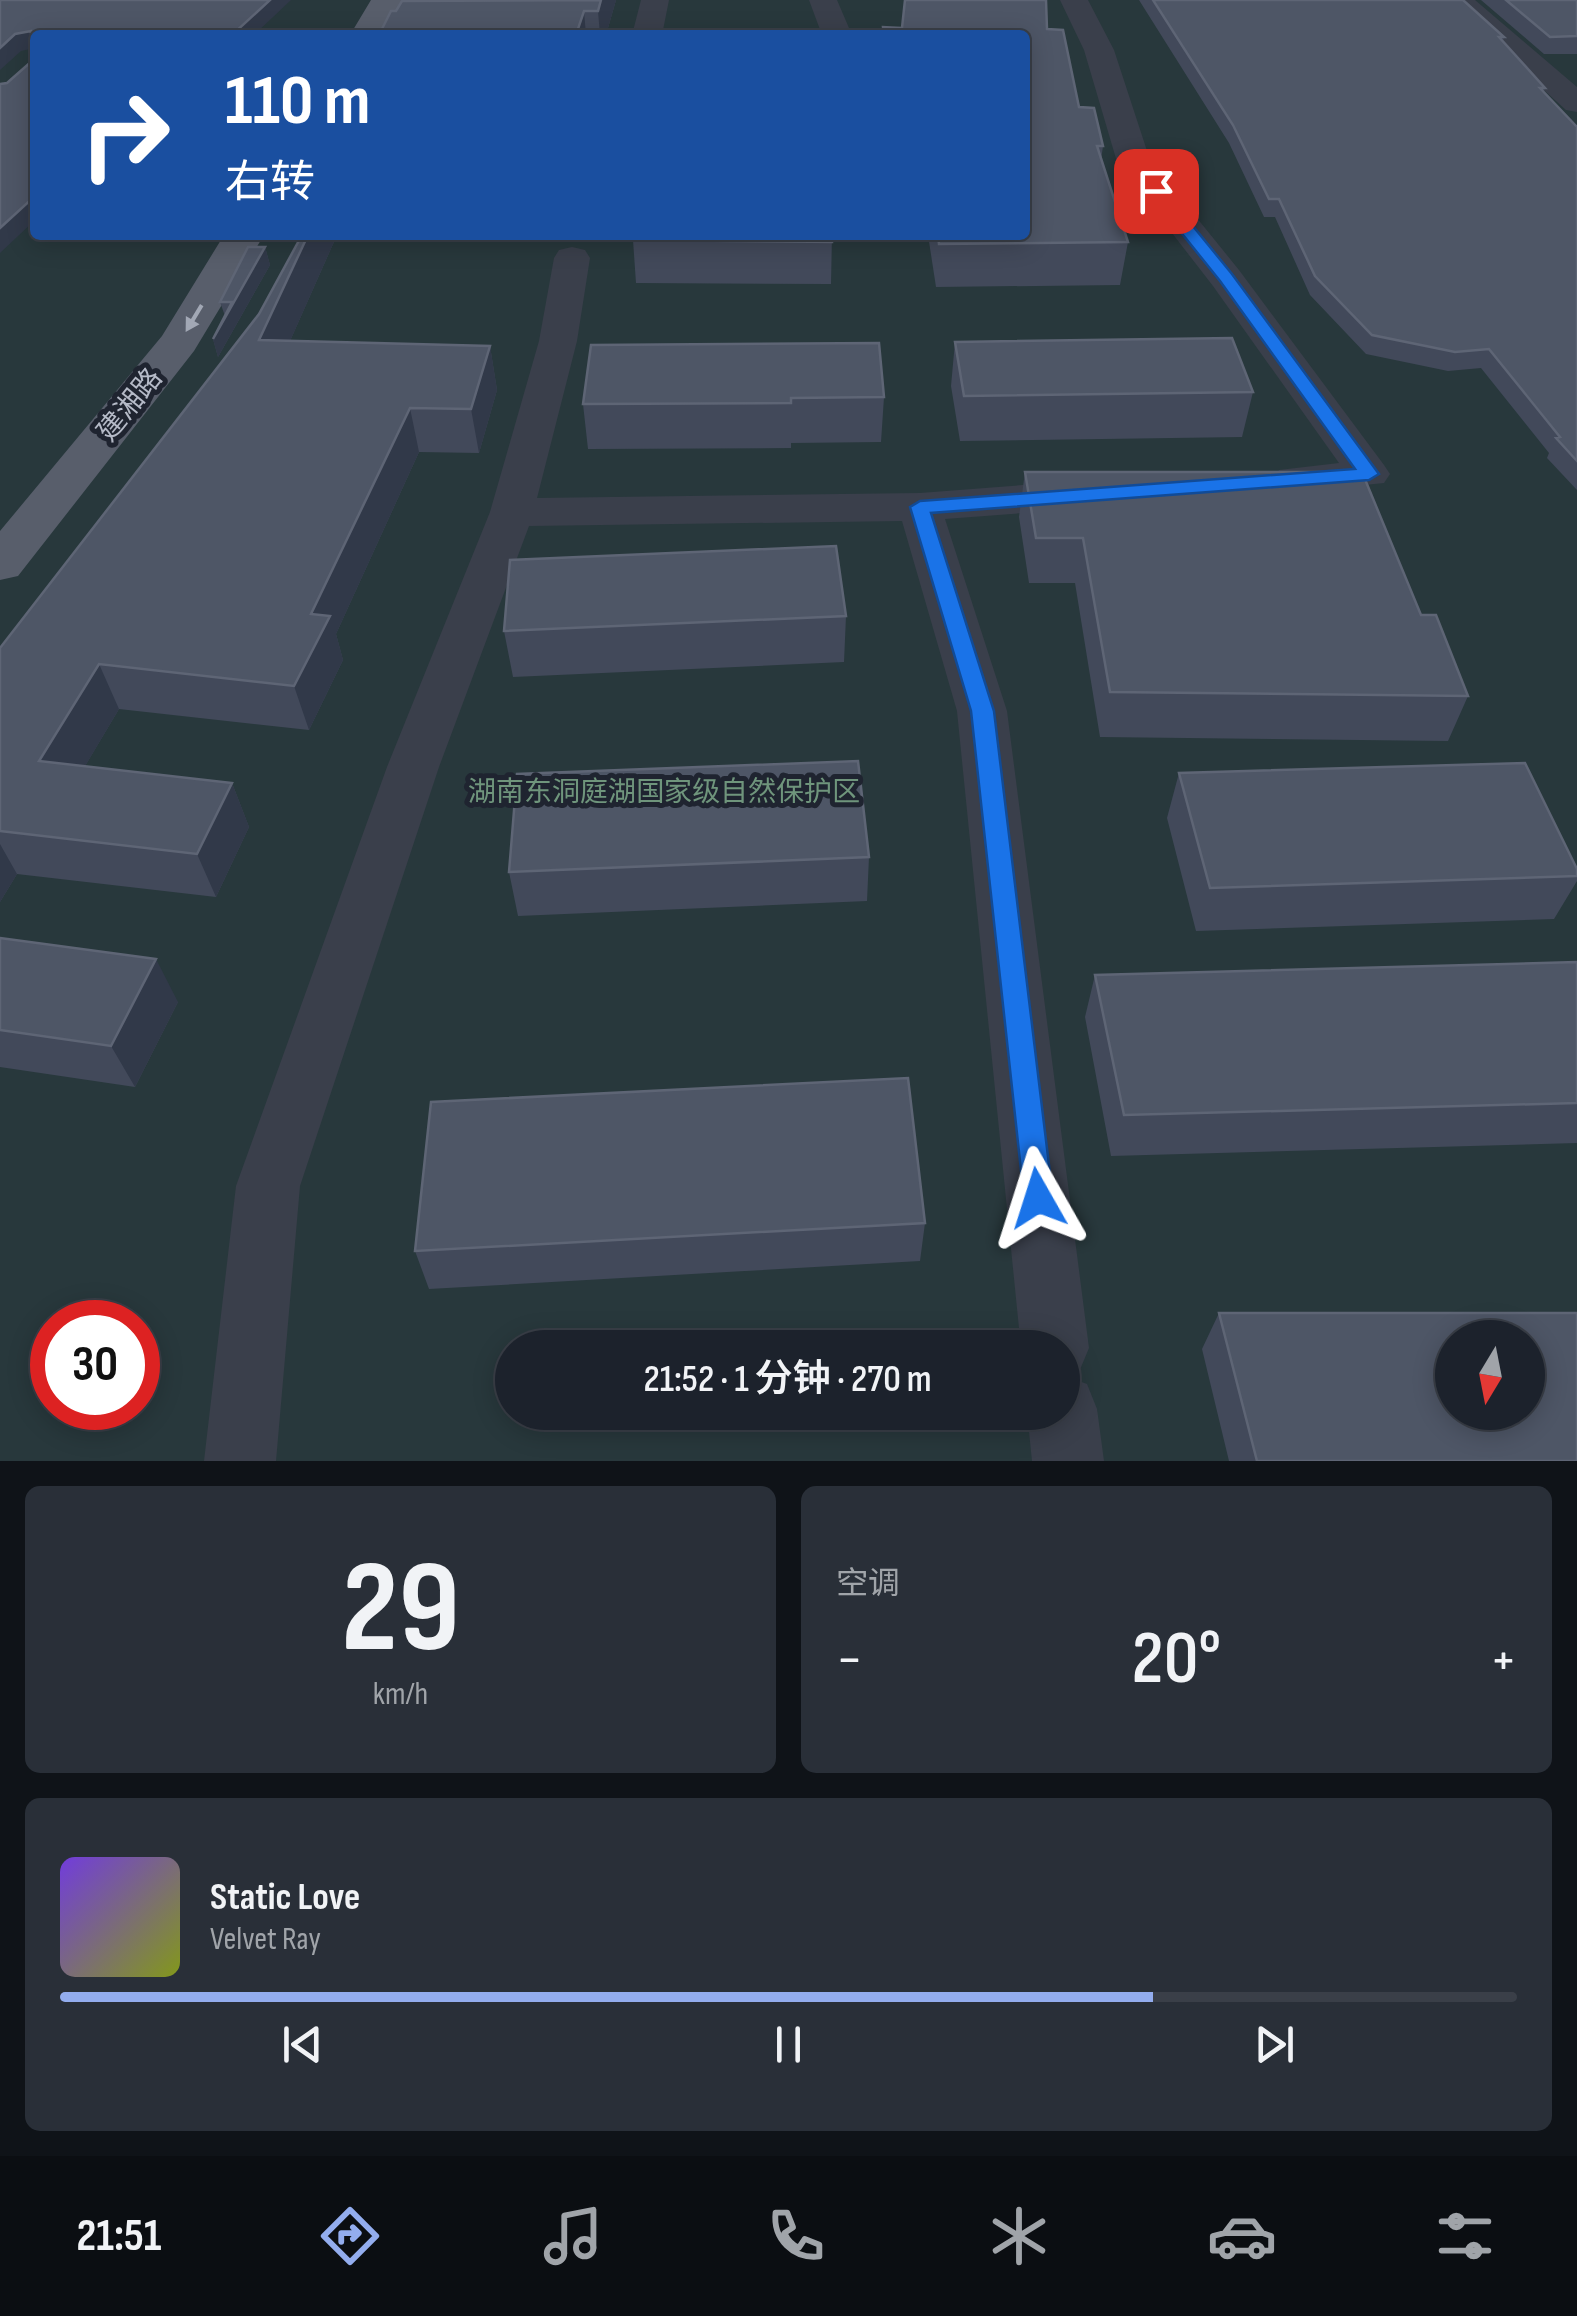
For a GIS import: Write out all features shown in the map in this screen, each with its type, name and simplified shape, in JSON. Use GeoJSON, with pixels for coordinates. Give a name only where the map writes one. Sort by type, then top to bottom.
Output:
{"type":"FeatureCollection","features":[{"type":"Feature","properties":{"kind":"main road"},"geometry":{"type":"LineString","coordinates":[[369,30],[387,0]]}},
{"type":"Feature","properties":{"kind":"main road","name":"建湘路"},"geometry":{"type":"LineString","coordinates":[[0,564],[179,342],[241,240]]}},
{"type":"Feature","properties":{"kind":"street"},"geometry":{"type":"LineString","coordinates":[[648,30],[655,0]]}},
{"type":"Feature","properties":{"kind":"street"},"geometry":{"type":"LineString","coordinates":[[823,0],[835,30]]}},
{"type":"Feature","properties":{"kind":"street"},"geometry":{"type":"LineString","coordinates":[[1074,0],[1099,50],[1134,162],[1226,278],[1369,474],[1258,482]]}},
{"type":"Feature","properties":{"kind":"street"},"geometry":{"type":"LineString","coordinates":[[1458,0],[1577,104]]}},
{"type":"Feature","properties":{"kind":"street"},"geometry":{"type":"LineString","coordinates":[[240,1461],[268,1186],[413,767],[512,512],[558,341],[572,258]]}},
{"type":"Feature","properties":{"kind":"street"},"geometry":{"type":"LineString","coordinates":[[512,512],[920,507],[1127,492]]}},
{"type":"Feature","properties":{"kind":"street"},"geometry":{"type":"LineString","coordinates":[[920,507],[982,711],[1054,1330]]}},
{"type":"Feature","properties":{"kind":"street"},"geometry":{"type":"LineString","coordinates":[[1064,1430],[1068,1461]]}},
{"type":"Feature","properties":{"kind":"green space","name":"湖南东洞庭湖国家级自然保护区"},"geometry":{"type":"Polygon","coordinates":[[[0,0],[1577,0],[1577,1461],[0,1461],[0,0]]]}},
{"type":"Feature","properties":{"kind":"building"},"geometry":{"type":"Polygon","coordinates":[[[0,0],[270,0],[237,30],[30,30],[15,34],[0,48],[0,0]]]}},
{"type":"Feature","properties":{"kind":"building"},"geometry":{"type":"Polygon","coordinates":[[[601,0],[598,11],[584,11],[578,30],[382,30],[391,11],[396,11],[402,1],[601,0]]]}},
{"type":"Feature","properties":{"kind":"building"},"geometry":{"type":"Polygon","coordinates":[[[905,0],[1046,0],[1047,29],[1063,30],[1079,107],[1094,108],[1103,146],[1097,146],[1128,242],[939,244],[939,240],[1030,240],[1030,30],[883,30],[883,27],[902,28],[905,0]]]}},
{"type":"Feature","properties":{"kind":"building"},"geometry":{"type":"Polygon","coordinates":[[[1153,0],[1463,0],[1504,37],[1499,37],[1577,127],[1577,461],[1489,349],[1455,352],[1372,335],[1315,276],[1279,199],[1269,199],[1233,125],[1153,0]]]}},
{"type":"Feature","properties":{"kind":"building"},"geometry":{"type":"Polygon","coordinates":[[[1506,0],[1577,0],[1577,36],[1550,37],[1506,0]]]}},
{"type":"Feature","properties":{"kind":"building"},"geometry":{"type":"Polygon","coordinates":[[[30,63],[30,201],[0,228],[0,84],[7,83],[30,63]]]}},
{"type":"Feature","properties":{"kind":"building"},"geometry":{"type":"Polygon","coordinates":[[[299,240],[306,240],[259,340],[490,346],[471,409],[410,408],[311,614],[330,616],[294,686],[99,664],[39,761],[232,783],[197,854],[0,831],[0,648],[259,314],[299,240]]]}},
{"type":"Feature","properties":{"kind":"building"},"geometry":{"type":"Polygon","coordinates":[[[633,240],[832,240],[832,242],[633,240]]]}},
{"type":"Feature","properties":{"kind":"building"},"geometry":{"type":"Polygon","coordinates":[[[248,247],[265,247],[213,339],[232,302],[220,302],[248,247]]]}},
{"type":"Feature","properties":{"kind":"building"},"geometry":{"type":"Polygon","coordinates":[[[1232,338],[1253,392],[964,396],[955,342],[1232,338]]]}},
{"type":"Feature","properties":{"kind":"building"},"geometry":{"type":"Polygon","coordinates":[[[879,343],[884,397],[791,398],[791,403],[583,404],[591,345],[879,343]]]}},
{"type":"Feature","properties":{"kind":"building"},"geometry":{"type":"Polygon","coordinates":[[[1025,472],[1362,472],[1421,615],[1436,615],[1468,696],[1110,692],[1083,538],[1036,538],[1025,472]]]}},
{"type":"Feature","properties":{"kind":"building"},"geometry":{"type":"Polygon","coordinates":[[[836,546],[846,616],[504,631],[510,560],[836,546]]]}},
{"type":"Feature","properties":{"kind":"building"},"geometry":{"type":"Polygon","coordinates":[[[858,761],[869,857],[509,872],[517,774],[858,761]]]}},
{"type":"Feature","properties":{"kind":"building"},"geometry":{"type":"Polygon","coordinates":[[[1525,763],[1577,876],[1210,888],[1179,773],[1525,763]]]}},
{"type":"Feature","properties":{"kind":"building"},"geometry":{"type":"Polygon","coordinates":[[[0,938],[156,959],[111,1046],[0,1030],[0,938]]]}},
{"type":"Feature","properties":{"kind":"building"},"geometry":{"type":"Polygon","coordinates":[[[1577,962],[1577,1103],[1124,1115],[1095,975],[1577,962]]]}},
{"type":"Feature","properties":{"kind":"building"},"geometry":{"type":"Polygon","coordinates":[[[908,1078],[925,1223],[415,1251],[431,1102],[908,1078]]]}},
{"type":"Feature","properties":{"kind":"building"},"geometry":{"type":"Polygon","coordinates":[[[1219,1313],[1577,1313],[1577,1461],[1257,1461],[1219,1313]]]}},
{"type":"Feature","properties":{"kind":"route"},"geometry":{"type":"LineString","coordinates":[[1038,1198],[982,711],[920,507],[1369,474],[1226,278],[1156,191]]}}]}
